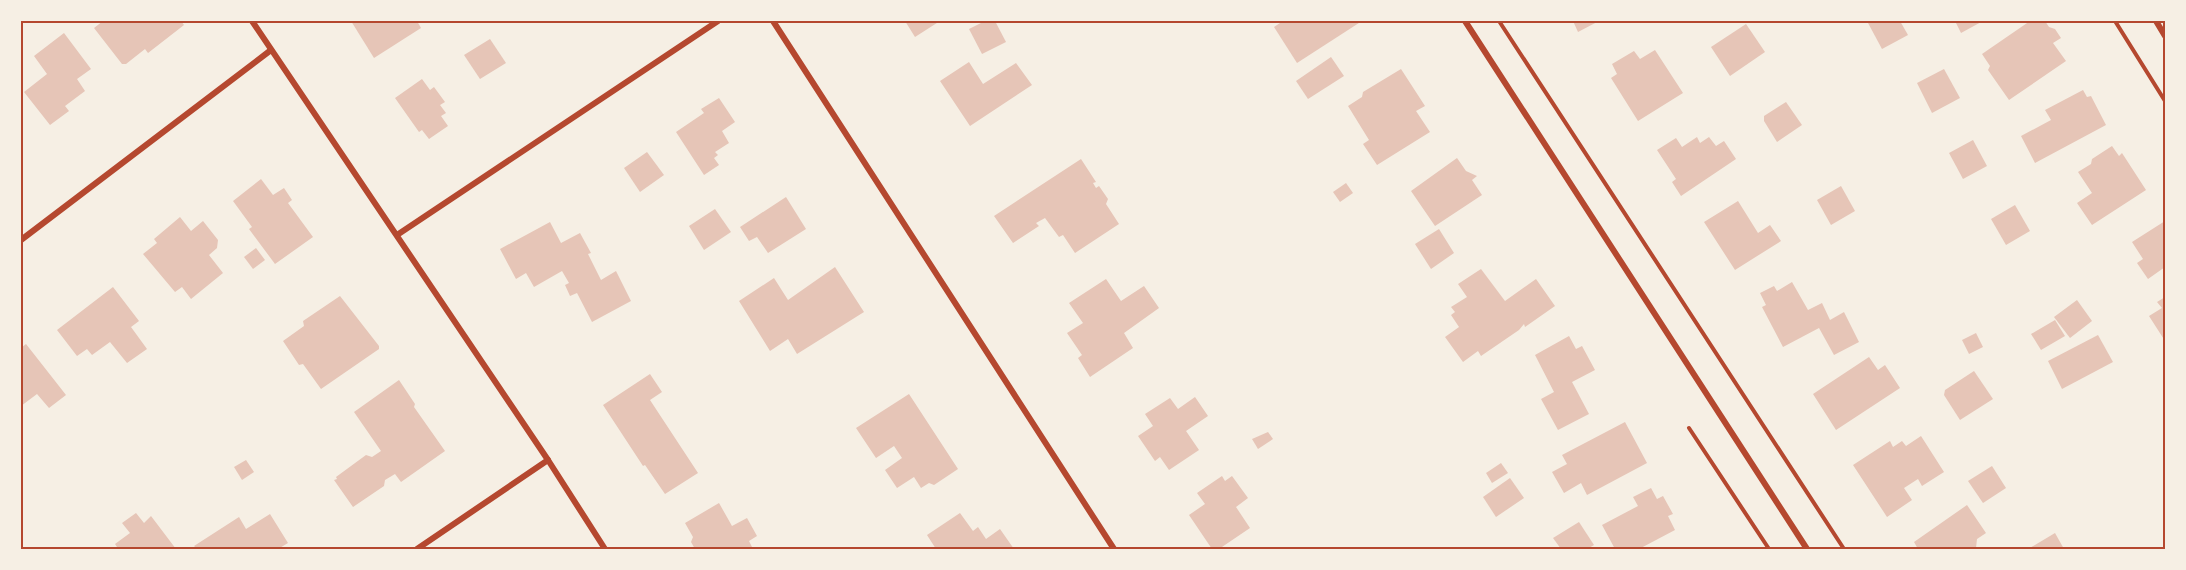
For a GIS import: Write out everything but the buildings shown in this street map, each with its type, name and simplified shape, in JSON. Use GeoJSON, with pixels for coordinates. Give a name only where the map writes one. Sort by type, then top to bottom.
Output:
{"type":"FeatureCollection","features":[{"type":"Feature","properties":{"kind":"street"},"geometry":{"type":"LineString","coordinates":[[252,21],[398,235],[605,549]]}},
{"type":"Feature","properties":{"kind":"street"},"geometry":{"type":"LineString","coordinates":[[398,235],[718,21]]}},
{"type":"Feature","properties":{"kind":"street"},"geometry":{"type":"LineString","coordinates":[[773,21],[1114,549]]}},
{"type":"Feature","properties":{"kind":"street"},"geometry":{"type":"LineString","coordinates":[[1465,21],[1807,549]]}},
{"type":"Feature","properties":{"kind":"street"},"geometry":{"type":"LineString","coordinates":[[2156,21],[2165,36]]}},
{"type":"Feature","properties":{"kind":"street"},"geometry":{"type":"LineString","coordinates":[[21,240],[271,50]]}},
{"type":"Feature","properties":{"kind":"street"},"geometry":{"type":"LineString","coordinates":[[417,549],[548,460]]}},
{"type":"Feature","properties":{"kind":"path"},"geometry":{"type":"LineString","coordinates":[[1499,21],[1844,549]]}},
{"type":"Feature","properties":{"kind":"path"},"geometry":{"type":"LineString","coordinates":[[2115,21],[2165,100]]}},
{"type":"Feature","properties":{"kind":"path"},"geometry":{"type":"LineString","coordinates":[[1689,428],[1769,549]]}}]}
